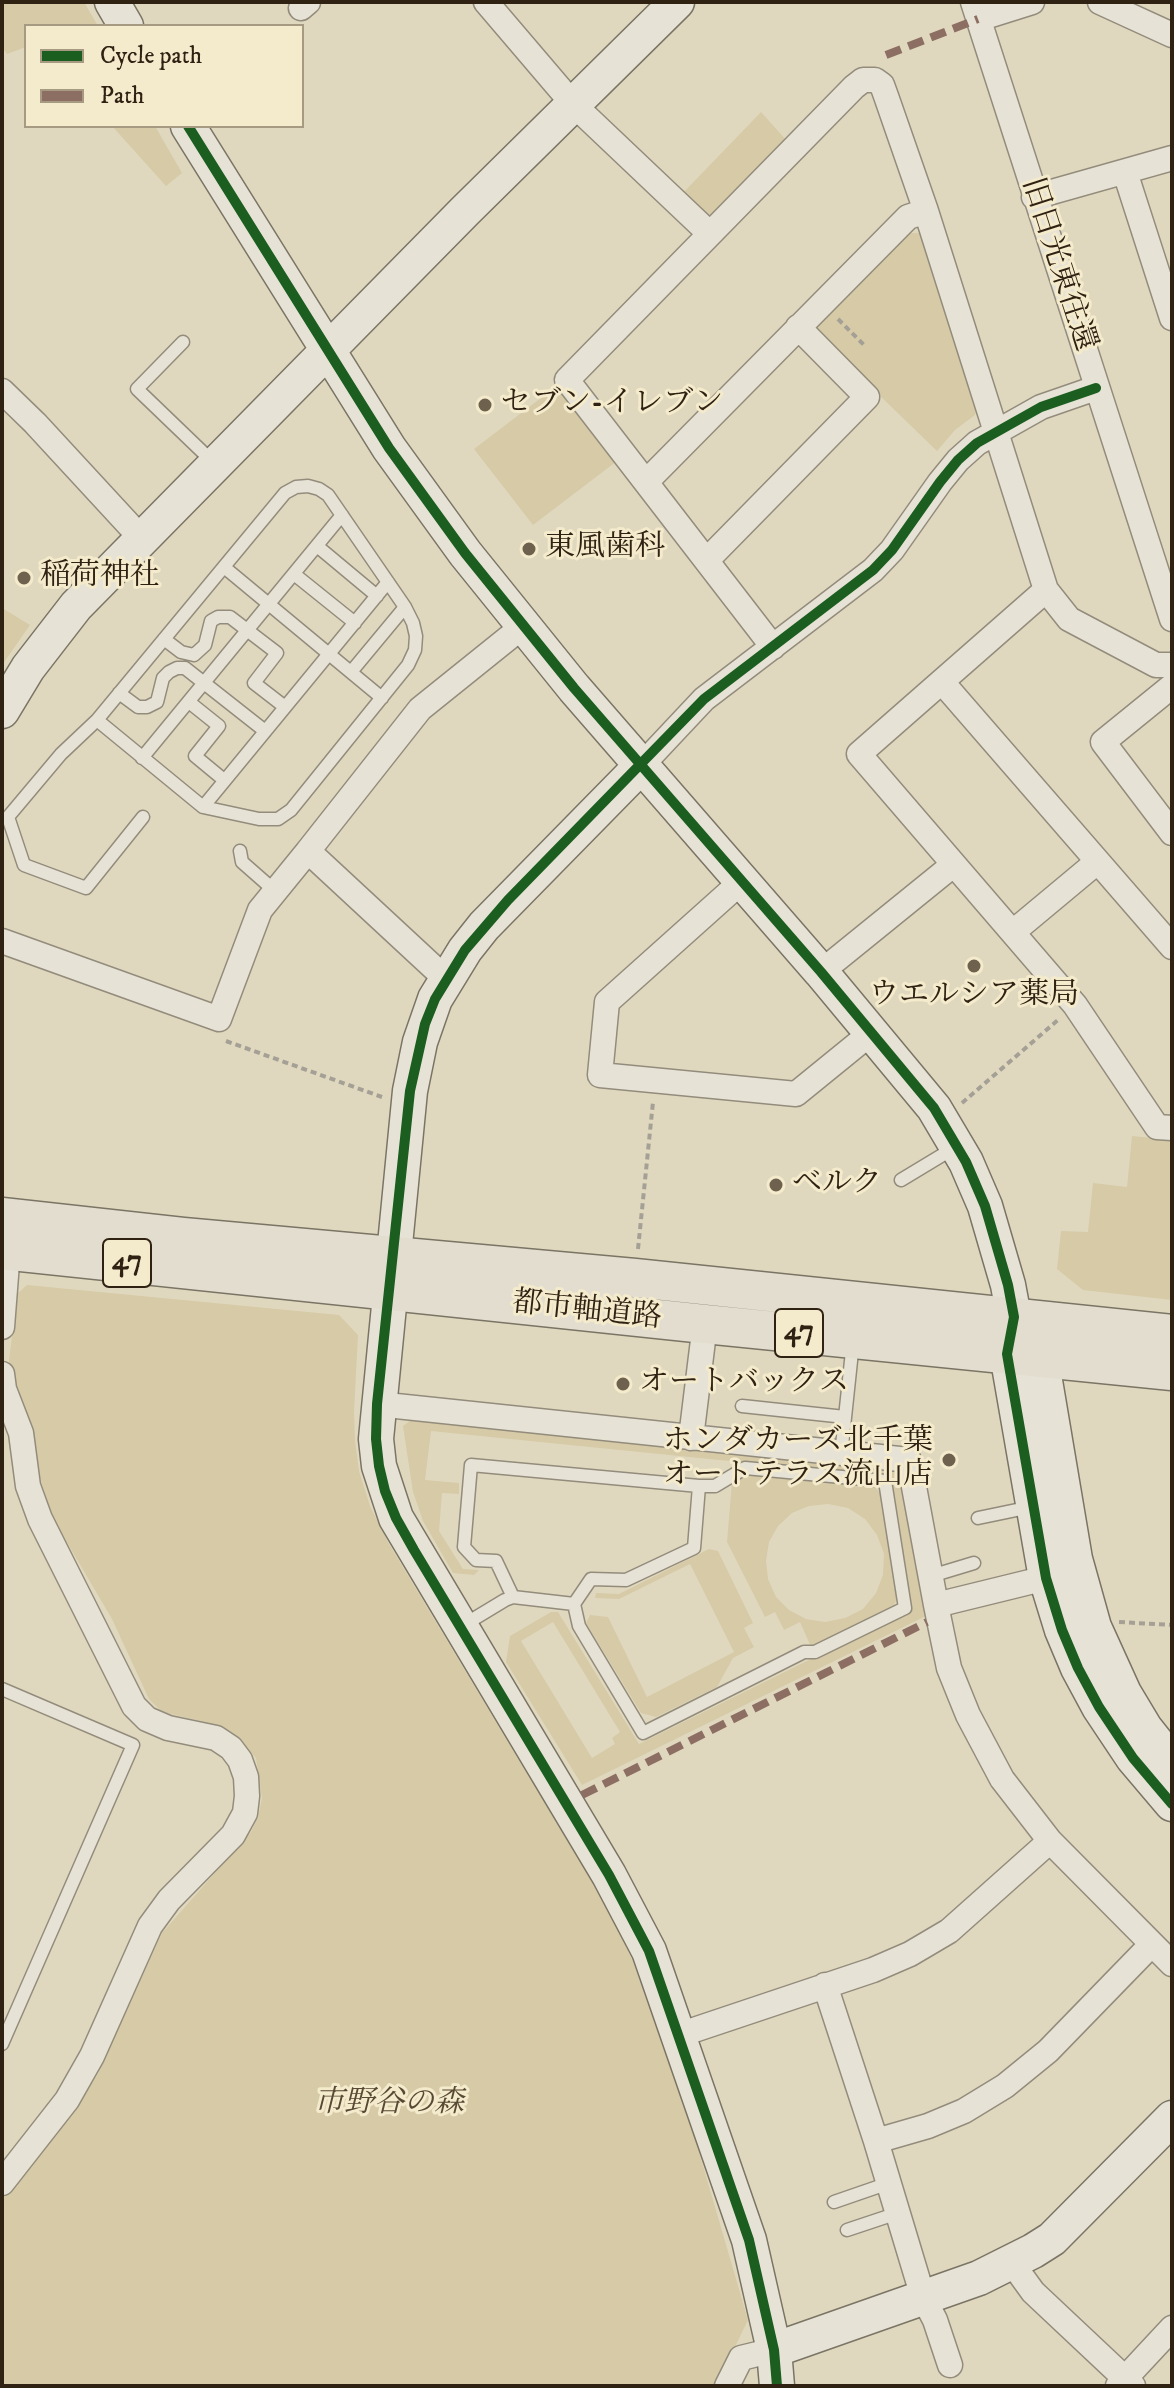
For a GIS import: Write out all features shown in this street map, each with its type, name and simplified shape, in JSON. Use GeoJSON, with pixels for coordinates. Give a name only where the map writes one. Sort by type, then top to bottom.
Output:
{"type":"FeatureCollection","features":[{"type":"Feature","properties":{"kind":"main road","name":"都市軸道路"},"geometry":{"type":"LineString","coordinates":[[4,1239],[183,1237],[705,1324],[1172,1371]]}},
{"type":"Feature","properties":{"kind":"main road","name":"都市軸道路"},"geometry":{"type":"LineString","coordinates":[[391,1273],[1014,1317],[1172,1334]]}},
{"type":"Feature","properties":{"kind":"street"},"geometry":{"type":"LineString","coordinates":[[112,2],[125,24]]}},
{"type":"Feature","properties":{"kind":"street"},"geometry":{"type":"LineString","coordinates":[[486,2],[573,104],[709,233]]}},
{"type":"Feature","properties":{"kind":"street"},"geometry":{"type":"LineString","coordinates":[[2,711],[28,668],[76,606],[677,2]]}},
{"type":"Feature","properties":{"kind":"street"},"geometry":{"type":"LineString","coordinates":[[976,11],[1032,2]]}},
{"type":"Feature","properties":{"kind":"street"},"geometry":{"type":"LineString","coordinates":[[1100,2],[1172,35]]}},
{"type":"Feature","properties":{"kind":"street","name":"旧日光東往還"},"geometry":{"type":"LineString","coordinates":[[976,11],[1096,388],[1162,549],[1172,619]]}},
{"type":"Feature","properties":{"kind":"street"},"geometry":{"type":"LineString","coordinates":[[773,647],[567,380],[863,80],[875,80],[882,85],[926,211],[1046,590],[1069,619],[1156,665],[1172,665]]}},
{"type":"Feature","properties":{"kind":"street"},"geometry":{"type":"LineString","coordinates":[[189,128],[389,448],[465,553],[522,627],[821,972],[934,1108],[957,1146],[985,1206],[999,1246],[1014,1317],[1090,1615],[1124,1693],[1145,1728],[1172,1762]]}},
{"type":"Feature","properties":{"kind":"street"},"geometry":{"type":"LineString","coordinates":[[1034,197],[1172,158]]}},
{"type":"Feature","properties":{"kind":"street"},"geometry":{"type":"LineString","coordinates":[[1125,172],[1172,318]]}},
{"type":"Feature","properties":{"kind":"street"},"geometry":{"type":"LineString","coordinates":[[647,481],[908,217],[926,211]]}},
{"type":"Feature","properties":{"kind":"street"},"geometry":{"type":"LineString","coordinates":[[707,560],[867,397],[798,327]]}},
{"type":"Feature","properties":{"kind":"street"},"geometry":{"type":"LineString","coordinates":[[777,2386],[774,2350],[749,2240],[649,1951],[626,1905],[396,1518],[385,1491],[376,1439],[377,1404],[415,1062],[425,1024],[446,979],[484,926],[704,699],[873,570],[892,550],[958,460],[995,432],[1041,407],[1096,388]]}},
{"type":"Feature","properties":{"kind":"street"},"geometry":{"type":"LineString","coordinates":[[2,391],[143,540]]}},
{"type":"Feature","properties":{"kind":"street"},"geometry":{"type":"LineString","coordinates":[[1046,590],[859,754],[1075,1005],[1157,1127],[1172,1128]]}},
{"type":"Feature","properties":{"kind":"street"},"geometry":{"type":"LineString","coordinates":[[2,941],[219,1019],[260,910],[420,709],[522,627]]}},
{"type":"Feature","properties":{"kind":"street"},"geometry":{"type":"LineString","coordinates":[[942,682],[1172,947]]}},
{"type":"Feature","properties":{"kind":"street"},"geometry":{"type":"LineString","coordinates":[[1172,686],[1103,742],[1172,833]]}},
{"type":"Feature","properties":{"kind":"street"},"geometry":{"type":"LineString","coordinates":[[308,851],[446,979]]}},
{"type":"Feature","properties":{"kind":"street"},"geometry":{"type":"LineString","coordinates":[[1013,932],[1097,862]]}},
{"type":"Feature","properties":{"kind":"street"},"geometry":{"type":"LineString","coordinates":[[821,972],[953,865]]}},
{"type":"Feature","properties":{"kind":"street"},"geometry":{"type":"LineString","coordinates":[[741,882],[607,1002],[600,1075],[796,1094],[871,1033]]}},
{"type":"Feature","properties":{"kind":"street"},"geometry":{"type":"LineString","coordinates":[[2,1327],[4,1239]]}},
{"type":"Feature","properties":{"kind":"street"},"geometry":{"type":"LineString","coordinates":[[691,1438],[705,1324]]}},
{"type":"Feature","properties":{"kind":"street"},"geometry":{"type":"LineString","coordinates":[[1024,1356],[1034,1507],[1046,1578],[1062,1630],[1078,1668],[1133,1758],[1172,1804]]}},
{"type":"Feature","properties":{"kind":"street"},"geometry":{"type":"LineString","coordinates":[[2,1374],[4,1389],[21,1433],[28,1486],[40,1519],[134,1706],[147,1719],[168,1728],[216,1738],[231,1748],[240,1760],[246,1777],[247,1796],[245,1813],[233,1835],[169,1900],[150,1926],[92,2056],[73,2089],[2,2183]]}},
{"type":"Feature","properties":{"kind":"street"},"geometry":{"type":"LineString","coordinates":[[377,1404],[909,1460],[949,1668],[968,1715],[1002,1779],[1050,1841],[1172,1964]]}},
{"type":"Feature","properties":{"kind":"street"},"geometry":{"type":"LineString","coordinates":[[936,1605],[1046,1578]]}},
{"type":"Feature","properties":{"kind":"street"},"geometry":{"type":"LineString","coordinates":[[679,2035],[873,1970],[910,1954],[949,1931],[1050,1841]]}},
{"type":"Feature","properties":{"kind":"street"},"geometry":{"type":"LineString","coordinates":[[876,2141],[928,2126],[964,2111],[1005,2086],[1048,2051],[1152,1944]]}},
{"type":"Feature","properties":{"kind":"street"},"geometry":{"type":"LineString","coordinates":[[825,1985],[923,2297],[935,2320],[950,2365]]}},
{"type":"Feature","properties":{"kind":"street"},"geometry":{"type":"LineString","coordinates":[[727,2386],[741,2358],[774,2350],[979,2278],[1052,2239],[1172,2118]]}},
{"type":"Feature","properties":{"kind":"street"},"geometry":{"type":"LineString","coordinates":[[1012,2263],[1033,2292],[1125,2383],[1172,2328]]}},
{"type":"Feature","properties":{"kind":"lane"},"geometry":{"type":"LineString","coordinates":[[183,342],[137,389],[216,465]]}},
{"type":"Feature","properties":{"kind":"lane"},"geometry":{"type":"LineString","coordinates":[[97,720],[203,807],[259,819],[278,819],[291,810],[408,665],[415,650],[416,636],[405,607],[328,495],[319,489],[296,487],[285,493],[97,720],[61,754],[8,817],[24,865],[86,888],[143,817]]}},
{"type":"Feature","properties":{"kind":"lane"},"geometry":{"type":"LineString","coordinates":[[142,758],[342,515]]}},
{"type":"Feature","properties":{"kind":"lane"},"geometry":{"type":"LineString","coordinates":[[317,546],[377,596]]}},
{"type":"Feature","properties":{"kind":"lane"},"geometry":{"type":"LineString","coordinates":[[224,567],[382,698]]}},
{"type":"Feature","properties":{"kind":"lane"},"geometry":{"type":"LineString","coordinates":[[294,574],[355,623]]}},
{"type":"Feature","properties":{"kind":"lane"},"geometry":{"type":"LineString","coordinates":[[203,807],[388,582]]}},
{"type":"Feature","properties":{"kind":"lane"},"geometry":{"type":"LineString","coordinates":[[351,672],[405,607]]}},
{"type":"Feature","properties":{"kind":"lane"},"geometry":{"type":"LineString","coordinates":[[164,639],[181,652],[194,655],[205,645],[211,621],[218,617],[230,617],[277,653],[254,683],[285,707]]}},
{"type":"Feature","properties":{"kind":"lane"},"geometry":{"type":"LineString","coordinates":[[119,693],[138,707],[147,707],[157,702],[163,678],[177,668],[185,668],[265,731]]}},
{"type":"Feature","properties":{"kind":"lane"},"geometry":{"type":"LineString","coordinates":[[189,702],[219,726],[195,756],[224,780]]}},
{"type":"Feature","properties":{"kind":"lane"},"geometry":{"type":"LineString","coordinates":[[240,851],[242,862],[275,891]]}},
{"type":"Feature","properties":{"kind":"lane"},"geometry":{"type":"LineString","coordinates":[[901,1180],[957,1146]]}},
{"type":"Feature","properties":{"kind":"lane"},"geometry":{"type":"LineString","coordinates":[[841,1455],[854,1338]]}},
{"type":"Feature","properties":{"kind":"lane"},"geometry":{"type":"LineString","coordinates":[[742,1406],[845,1417]]}},
{"type":"Feature","properties":{"kind":"lane"},"geometry":{"type":"LineString","coordinates":[[513,1597],[496,1561],[476,1560],[464,1547],[471,1465],[699,1486],[715,1486],[745,1468],[885,1481],[905,1608],[815,1652],[804,1652],[643,1733],[579,1626],[574,1604],[591,1579],[626,1580],[694,1548],[699,1486]]}},
{"type":"Feature","properties":{"kind":"lane"},"geometry":{"type":"LineString","coordinates":[[978,1518],[1034,1507]]}},
{"type":"Feature","properties":{"kind":"lane"},"geometry":{"type":"LineString","coordinates":[[931,1576],[974,1563]]}},
{"type":"Feature","properties":{"kind":"lane"},"geometry":{"type":"LineString","coordinates":[[460,1627],[513,1597],[574,1604]]}},
{"type":"Feature","properties":{"kind":"lane"},"geometry":{"type":"LineString","coordinates":[[2,1689],[133,1745],[2,2044]]}},
{"type":"Feature","properties":{"kind":"lane"},"geometry":{"type":"LineString","coordinates":[[834,2202],[889,2183]]}},
{"type":"Feature","properties":{"kind":"lane"},"geometry":{"type":"LineString","coordinates":[[847,2230],[898,2213]]}},
{"type":"Feature","properties":{"kind":"path"},"geometry":{"type":"LineString","coordinates":[[822,303],[866,347]]}},
{"type":"Feature","properties":{"kind":"path"},"geometry":{"type":"LineString","coordinates":[[959,1106],[1075,1005]]}},
{"type":"Feature","properties":{"kind":"path"},"geometry":{"type":"LineString","coordinates":[[226,1041],[388,1099]]}},
{"type":"Feature","properties":{"kind":"path"},"geometry":{"type":"LineString","coordinates":[[637,1255],[655,1080]]}},
{"type":"Feature","properties":{"kind":"path"},"geometry":{"type":"LineString","coordinates":[[1116,1624],[1122,1620],[1172,1625]]}},
{"type":"Feature","properties":{"kind":"green space"},"geometry":{"type":"Polygon","coordinates":[[[2,2],[84,2],[97,24],[24,24],[24,48],[7,54],[2,47],[2,2]]]}},
{"type":"Feature","properties":{"kind":"green space"},"geometry":{"type":"Polygon","coordinates":[[[761,112],[787,141],[712,216],[703,216],[681,195],[761,112]]]}},
{"type":"Feature","properties":{"kind":"green space"},"geometry":{"type":"Polygon","coordinates":[[[114,128],[156,128],[182,173],[166,186],[114,128]]]}},
{"type":"Feature","properties":{"kind":"green space"},"geometry":{"type":"Polygon","coordinates":[[[904,233],[922,233],[977,406],[975,415],[955,430],[937,451],[814,332],[814,323],[904,233]]]}},
{"type":"Feature","properties":{"kind":"green space"},"geometry":{"type":"Polygon","coordinates":[[[558,385],[617,461],[533,525],[474,449],[558,385]]]}},
{"type":"Feature","properties":{"kind":"green space"},"geometry":{"type":"Polygon","coordinates":[[[2,608],[30,625],[2,665],[2,608]]]}},
{"type":"Feature","properties":{"kind":"green space"},"geometry":{"type":"Polygon","coordinates":[[[1132,1136],[1172,1140],[1172,1300],[1083,1290],[1057,1269],[1061,1231],[1088,1232],[1093,1183],[1127,1187],[1132,1136]]]}},
{"type":"Feature","properties":{"kind":"green space","name":"市野谷の森"},"geometry":{"type":"Polygon","coordinates":[[[27,1285],[339,1315],[358,1335],[355,1441],[359,1471],[370,1506],[389,1544],[530,1779],[581,1857],[632,1959],[692,2128],[748,2320],[716,2386],[2,2386],[2,2200],[66,2122],[98,2074],[162,1933],[251,1832],[262,1798],[256,1758],[231,1732],[162,1712],[149,1699],[112,1619],[55,1522],[11,1378],[9,1361],[17,1294],[27,1285]]]}},
{"type":"Feature","properties":{"kind":"green space"},"geometry":{"type":"Polygon","coordinates":[[[411,1420],[895,1469],[902,1476],[926,1616],[582,1785],[506,1662],[510,1636],[551,1612],[558,1612],[639,1744],[910,1610],[888,1477],[431,1431],[425,1480],[459,1483],[459,1494],[442,1493],[439,1531],[463,1569],[479,1570],[474,1575],[453,1573],[423,1521],[413,1492],[403,1426],[411,1420]],[[553,1622],[521,1641],[592,1758],[615,1744],[612,1738],[620,1732],[553,1622]]]}},
{"type":"Feature","properties":{"kind":"green space"},"geometry":{"type":"Polygon","coordinates":[[[745,1473],[872,1484],[882,1495],[899,1595],[892,1609],[811,1647],[800,1622],[784,1630],[775,1612],[765,1617],[727,1542],[732,1482],[745,1473]],[[828,1504],[809,1506],[792,1513],[778,1526],[769,1542],[766,1561],[768,1579],[776,1597],[789,1610],[806,1619],[825,1622],[845,1618],[863,1609],[876,1593],[883,1575],[884,1554],[877,1535],[865,1519],[848,1508],[828,1504]]]}},
{"type":"Feature","properties":{"kind":"green space"},"geometry":{"type":"Polygon","coordinates":[[[709,1549],[718,1551],[753,1623],[744,1628],[754,1647],[733,1658],[717,1687],[656,1717],[641,1713],[586,1623],[590,1615],[608,1617],[647,1697],[734,1652],[690,1564],[619,1599],[595,1598],[596,1593],[619,1594],[709,1549]]]}},
{"type":"Feature","properties":{"kind":"marked path"},"geometry":{"type":"LineString","coordinates":[[886,55],[978,19]]}},
{"type":"Feature","properties":{"kind":"marked path"},"geometry":{"type":"LineString","coordinates":[[582,1795],[927,1622]]}},
{"type":"Feature","properties":{"kind":"cycle path"},"geometry":{"type":"LineString","coordinates":[[189,128],[389,448],[465,553],[574,688],[821,972],[934,1108],[966,1162],[985,1206],[1008,1285],[1014,1317],[1007,1354],[1046,1578],[1062,1630],[1099,1707],[1133,1758],[1172,1804]]}},
{"type":"Feature","properties":{"kind":"cycle path"},"geometry":{"type":"LineString","coordinates":[[777,2386],[774,2350],[749,2240],[649,1951],[609,1875],[414,1550],[385,1491],[376,1439],[377,1404],[410,1091],[425,1024],[435,999],[465,950],[508,900],[704,699],[873,570],[892,550],[958,460],[977,443],[1041,407],[1096,388]]}},
{"type":"Feature","properties":{"kind":"place","name":"セブン-イレブン"},"geometry":{"type":"Point","coordinates":[485,405]}},
{"type":"Feature","properties":{"kind":"place","name":"東風歯科"},"geometry":{"type":"Point","coordinates":[529,549]}},
{"type":"Feature","properties":{"kind":"place","name":"稲荷神社"},"geometry":{"type":"Point","coordinates":[24,578]}},
{"type":"Feature","properties":{"kind":"place","name":"ウエルシア薬局"},"geometry":{"type":"Point","coordinates":[974,966]}},
{"type":"Feature","properties":{"kind":"place","name":"ベルク"},"geometry":{"type":"Point","coordinates":[776,1185]}},
{"type":"Feature","properties":{"kind":"place","name":"オートバックス"},"geometry":{"type":"Point","coordinates":[623,1384]}},
{"type":"Feature","properties":{"kind":"place","name":"ホンダカーズ北千葉 オートテラス流山店"},"geometry":{"type":"Point","coordinates":[949,1460]}}]}
